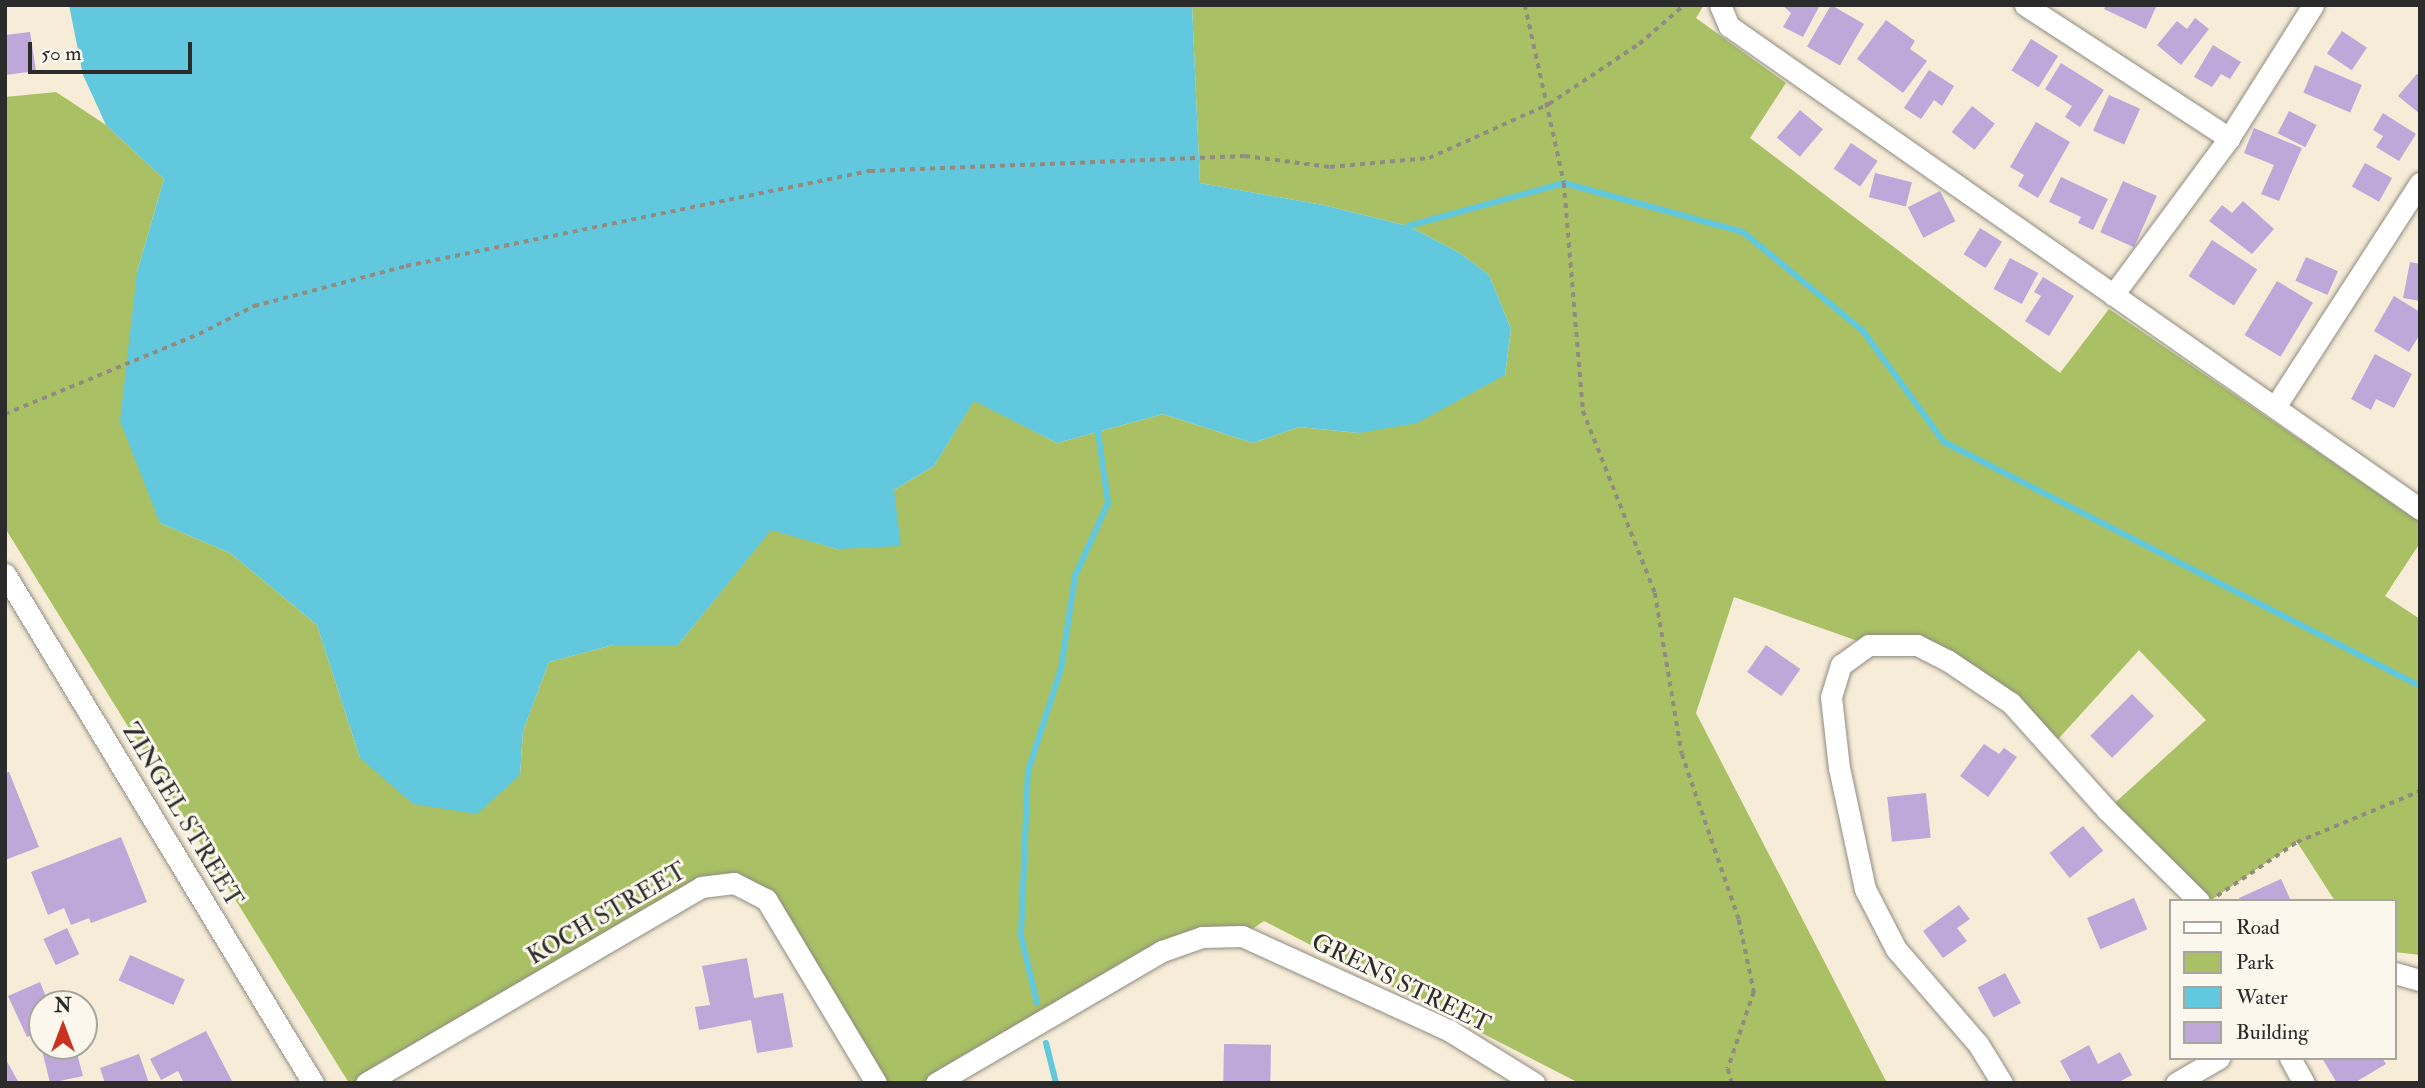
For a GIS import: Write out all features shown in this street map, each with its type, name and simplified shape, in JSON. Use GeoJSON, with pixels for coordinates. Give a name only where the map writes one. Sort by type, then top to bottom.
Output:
{"type":"FeatureCollection","features":[{"type":"Feature","properties":{"kind":"street"},"geometry":{"type":"LineString","coordinates":[[1720,5],[1729,26],[2420,509]]}},
{"type":"Feature","properties":{"kind":"street"},"geometry":{"type":"LineString","coordinates":[[2025,5],[2229,138]]}},
{"type":"Feature","properties":{"kind":"street"},"geometry":{"type":"LineString","coordinates":[[2113,295],[2229,138],[2313,5]]}},
{"type":"Feature","properties":{"kind":"street"},"geometry":{"type":"LineString","coordinates":[[2275,407],[2420,183]]}},
{"type":"Feature","properties":{"kind":"street","name":"ZINGEL STREET"},"geometry":{"type":"LineString","coordinates":[[5,574],[313,1083]]}},
{"type":"Feature","properties":{"kind":"street"},"geometry":{"type":"LineString","coordinates":[[2002,1083],[1978,1044],[1896,949],[1864,889],[1839,768],[1831,697],[1841,665],[1869,645],[1917,645],[1947,660],[2011,703],[2107,810],[2197,899]]}},
{"type":"Feature","properties":{"kind":"street","name":"KOCH STREET"},"geometry":{"type":"LineString","coordinates":[[366,1083],[701,887],[734,883],[766,900],[876,1083]]}},
{"type":"Feature","properties":{"kind":"street","name":"GRENS STREET"},"geometry":{"type":"LineString","coordinates":[[936,1083],[1163,951],[1202,937],[1242,936],[1450,1031],[1534,1083]]}},
{"type":"Feature","properties":{"kind":"street"},"geometry":{"type":"LineString","coordinates":[[2397,973],[2420,979]]}},
{"type":"Feature","properties":{"kind":"street"},"geometry":{"type":"LineString","coordinates":[[2176,1083],[2216,1060]]}},
{"type":"Feature","properties":{"kind":"street"},"geometry":{"type":"LineString","coordinates":[[2291,1060],[2304,1083]]}},
{"type":"Feature","properties":{"kind":"path"},"geometry":{"type":"LineString","coordinates":[[1525,5],[1549,104],[1564,183],[1583,411],[1655,593],[1682,754],[1739,920],[1754,992],[1728,1069],[1732,1083]]}},
{"type":"Feature","properties":{"kind":"path"},"geometry":{"type":"LineString","coordinates":[[5,414],[199,334],[254,306],[406,266],[870,171],[1245,156],[1330,167],[1429,158],[1549,104],[1640,44],[1684,5]]}},
{"type":"Feature","properties":{"kind":"path"},"geometry":{"type":"LineString","coordinates":[[2213,899],[2297,842],[2420,791]]}},
{"type":"Feature","properties":{"kind":"green space"},"geometry":{"type":"Polygon","coordinates":[[[1192,5],[1704,5],[1696,18],[1786,83],[1750,138],[2060,373],[2109,309],[2420,522],[2420,543],[2385,596],[2420,619],[2420,955],[2397,952],[2397,899],[2334,899],[2297,842],[2213,899],[2197,899],[2107,810],[2206,720],[2139,650],[2051,747],[1947,660],[1869,645],[1734,597],[1696,713],[1887,1083],[1579,1083],[1264,921],[1242,936],[1202,937],[936,1083],[876,1083],[766,900],[701,887],[367,1083],[349,1083],[5,528],[5,97],[56,92],[106,125],[164,179],[137,272],[160,523],[230,553],[317,625],[360,758],[520,775],[523,731],[549,662],[613,645],[678,645],[771,529],[837,549],[894,490],[934,466],[974,400],[1057,443],[1163,414],[1253,443],[1299,427],[1359,433],[1505,375],[1511,329],[1489,275],[1460,253],[1408,226],[1323,205],[1200,183],[1192,5]]]}},
{"type":"Feature","properties":{"kind":"water"},"geometry":{"type":"Polygon","coordinates":[[[69,5],[1192,5],[1200,183],[1323,205],[1408,226],[1460,253],[1489,275],[1511,329],[1505,375],[1417,423],[1359,433],[1299,427],[1253,443],[1163,414],[1057,443],[974,401],[934,466],[894,490],[901,546],[837,549],[771,530],[678,645],[613,645],[549,662],[523,731],[520,775],[477,814],[413,804],[360,758],[317,625],[230,553],[160,523],[120,421],[137,272],[164,179],[106,125],[83,75],[69,5]]]}},
{"type":"Feature","properties":{"kind":"building"},"geometry":{"type":"Polygon","coordinates":[[[1782,5],[1820,5],[1803,37],[1783,27],[1791,13],[1782,5]]]}},
{"type":"Feature","properties":{"kind":"building"},"geometry":{"type":"Polygon","coordinates":[[[1831,5],[1864,24],[1840,66],[1807,47],[1831,5]]]}},
{"type":"Feature","properties":{"kind":"building"},"geometry":{"type":"Polygon","coordinates":[[[2106,5],[2157,5],[2146,29],[2104,9],[2106,5]]]}},
{"type":"Feature","properties":{"kind":"building"},"geometry":{"type":"Polygon","coordinates":[[[2195,18],[2209,29],[2181,65],[2157,45],[2177,21],[2187,29],[2195,18]]]}},
{"type":"Feature","properties":{"kind":"building"},"geometry":{"type":"Polygon","coordinates":[[[1886,20],[1915,41],[1910,49],[1927,61],[1903,93],[1857,59],[1886,20]]]}},
{"type":"Feature","properties":{"kind":"building"},"geometry":{"type":"Polygon","coordinates":[[[2342,31],[2367,48],[2352,70],[2327,53],[2342,31]]]}},
{"type":"Feature","properties":{"kind":"building"},"geometry":{"type":"Polygon","coordinates":[[[30,32],[36,71],[5,75],[5,35],[30,32]]]}},
{"type":"Feature","properties":{"kind":"building"},"geometry":{"type":"Polygon","coordinates":[[[2031,39],[2058,56],[2039,87],[2011,70],[2031,39]]]}},
{"type":"Feature","properties":{"kind":"building"},"geometry":{"type":"Polygon","coordinates":[[[2213,45],[2241,62],[2230,79],[2221,74],[2212,87],[2194,77],[2213,45]]]}},
{"type":"Feature","properties":{"kind":"building"},"geometry":{"type":"Polygon","coordinates":[[[2061,63],[2104,90],[2080,127],[2065,117],[2072,106],[2045,89],[2061,63]]]}},
{"type":"Feature","properties":{"kind":"building"},"geometry":{"type":"Polygon","coordinates":[[[2315,65],[2362,85],[2350,113],[2303,93],[2315,65]]]}},
{"type":"Feature","properties":{"kind":"building"},"geometry":{"type":"Polygon","coordinates":[[[1929,70],[1954,86],[1942,106],[1934,100],[1921,119],[1904,108],[1929,70]]]}},
{"type":"Feature","properties":{"kind":"building"},"geometry":{"type":"Polygon","coordinates":[[[2417,74],[2420,76],[2420,114],[2398,96],[2417,74]]]}},
{"type":"Feature","properties":{"kind":"building"},"geometry":{"type":"Polygon","coordinates":[[[2109,95],[2140,109],[2124,144],[2093,131],[2109,95]]]}},
{"type":"Feature","properties":{"kind":"building"},"geometry":{"type":"Polygon","coordinates":[[[1972,106],[1995,124],[1975,150],[1952,132],[1972,106]]]}},
{"type":"Feature","properties":{"kind":"building"},"geometry":{"type":"Polygon","coordinates":[[[1800,110],[1823,129],[1800,157],[1777,138],[1800,110]]]}},
{"type":"Feature","properties":{"kind":"building"},"geometry":{"type":"Polygon","coordinates":[[[2289,111],[2317,125],[2305,147],[2278,133],[2289,111]]]}},
{"type":"Feature","properties":{"kind":"building"},"geometry":{"type":"Polygon","coordinates":[[[2383,113],[2416,134],[2399,161],[2376,147],[2383,136],[2373,130],[2383,113]]]}},
{"type":"Feature","properties":{"kind":"building"},"geometry":{"type":"Polygon","coordinates":[[[2036,122],[2070,142],[2038,198],[2018,186],[2024,175],[2010,167],[2036,122]]]}},
{"type":"Feature","properties":{"kind":"building"},"geometry":{"type":"Polygon","coordinates":[[[2254,128],[2302,148],[2279,201],[2261,194],[2274,165],[2244,153],[2254,128]]]}},
{"type":"Feature","properties":{"kind":"building"},"geometry":{"type":"Polygon","coordinates":[[[1851,143],[1878,161],[1860,187],[1834,169],[1851,143]]]}},
{"type":"Feature","properties":{"kind":"building"},"geometry":{"type":"Polygon","coordinates":[[[2365,163],[2392,178],[2379,202],[2352,187],[2365,163]]]}},
{"type":"Feature","properties":{"kind":"building"},"geometry":{"type":"Polygon","coordinates":[[[1875,173],[1912,182],[1906,206],[1869,197],[1875,173]]]}},
{"type":"Feature","properties":{"kind":"building"},"geometry":{"type":"Polygon","coordinates":[[[2061,177],[2108,199],[2093,230],[2078,223],[2081,217],[2049,202],[2061,177]]]}},
{"type":"Feature","properties":{"kind":"building"},"geometry":{"type":"Polygon","coordinates":[[[2123,181],[2157,196],[2134,247],[2100,232],[2123,181]]]}},
{"type":"Feature","properties":{"kind":"building"},"geometry":{"type":"Polygon","coordinates":[[[1940,191],[1955,221],[1923,238],[1908,207],[1940,191]]]}},
{"type":"Feature","properties":{"kind":"building"},"geometry":{"type":"Polygon","coordinates":[[[2243,201],[2274,229],[2252,254],[2209,221],[2222,205],[2232,213],[2243,201]]]}},
{"type":"Feature","properties":{"kind":"building"},"geometry":{"type":"Polygon","coordinates":[[[1980,228],[2002,242],[1986,268],[1964,254],[1980,228]]]}},
{"type":"Feature","properties":{"kind":"building"},"geometry":{"type":"Polygon","coordinates":[[[2212,240],[2257,269],[2234,305],[2189,276],[2212,240]]]}},
{"type":"Feature","properties":{"kind":"building"},"geometry":{"type":"Polygon","coordinates":[[[2306,257],[2338,271],[2327,295],[2295,281],[2306,257]]]}},
{"type":"Feature","properties":{"kind":"building"},"geometry":{"type":"Polygon","coordinates":[[[2010,258],[2038,273],[2022,304],[1994,289],[2010,258]]]}},
{"type":"Feature","properties":{"kind":"building"},"geometry":{"type":"Polygon","coordinates":[[[2410,262],[2420,264],[2420,301],[2403,298],[2410,262]]]}},
{"type":"Feature","properties":{"kind":"building"},"geometry":{"type":"Polygon","coordinates":[[[2043,277],[2074,296],[2049,336],[2025,321],[2041,296],[2034,292],[2043,277]]]}},
{"type":"Feature","properties":{"kind":"building"},"geometry":{"type":"Polygon","coordinates":[[[2277,281],[2313,303],[2281,357],[2245,335],[2277,281]]]}},
{"type":"Feature","properties":{"kind":"building"},"geometry":{"type":"Polygon","coordinates":[[[2394,296],[2420,312],[2420,334],[2409,352],[2374,331],[2394,296]]]}},
{"type":"Feature","properties":{"kind":"building"},"geometry":{"type":"Polygon","coordinates":[[[2375,354],[2412,374],[2394,408],[2376,399],[2371,410],[2351,399],[2375,354]]]}},
{"type":"Feature","properties":{"kind":"building"},"geometry":{"type":"Polygon","coordinates":[[[1766,645],[1800,669],[1781,696],[1747,672],[1766,645]]]}},
{"type":"Feature","properties":{"kind":"building"},"geometry":{"type":"Polygon","coordinates":[[[2132,694],[2154,716],[2112,758],[2090,736],[2132,694]]]}},
{"type":"Feature","properties":{"kind":"building"},"geometry":{"type":"Polygon","coordinates":[[[1984,744],[1999,754],[2004,748],[2017,757],[1988,797],[1960,776],[1984,744]]]}},
{"type":"Feature","properties":{"kind":"building"},"geometry":{"type":"Polygon","coordinates":[[[9,772],[39,847],[5,860],[5,773],[9,772]]]}},
{"type":"Feature","properties":{"kind":"building"},"geometry":{"type":"Polygon","coordinates":[[[1926,793],[1931,838],[1892,842],[1887,797],[1926,793]]]}},
{"type":"Feature","properties":{"kind":"building"},"geometry":{"type":"Polygon","coordinates":[[[2083,826],[2103,851],[2070,878],[2050,853],[2083,826]]]}},
{"type":"Feature","properties":{"kind":"building"},"geometry":{"type":"Polygon","coordinates":[[[121,837],[147,902],[91,923],[89,918],[71,925],[64,908],[48,915],[31,872],[121,837]]]}},
{"type":"Feature","properties":{"kind":"building"},"geometry":{"type":"Polygon","coordinates":[[[2281,879],[2290,899],[2240,899],[2281,879]]]}},
{"type":"Feature","properties":{"kind":"building"},"geometry":{"type":"Polygon","coordinates":[[[2134,898],[2147,929],[2100,949],[2087,918],[2134,898]]]}},
{"type":"Feature","properties":{"kind":"building"},"geometry":{"type":"Polygon","coordinates":[[[1959,905],[1970,919],[1957,928],[1967,941],[1943,958],[1923,931],[1959,905]]]}},
{"type":"Feature","properties":{"kind":"building"},"geometry":{"type":"Polygon","coordinates":[[[67,928],[79,954],[56,965],[43,939],[67,928]]]}},
{"type":"Feature","properties":{"kind":"building"},"geometry":{"type":"Polygon","coordinates":[[[130,955],[185,979],[173,1005],[119,981],[130,955]]]}},
{"type":"Feature","properties":{"kind":"building"},"geometry":{"type":"Polygon","coordinates":[[[747,958],[754,998],[783,993],[793,1047],[757,1053],[751,1020],[699,1030],[695,1007],[710,1005],[702,966],[747,958]]]}},
{"type":"Feature","properties":{"kind":"building"},"geometry":{"type":"Polygon","coordinates":[[[2005,973],[2021,1003],[1994,1018],[1978,988],[2005,973]]]}},
{"type":"Feature","properties":{"kind":"building"},"geometry":{"type":"Polygon","coordinates":[[[40,982],[43,990],[28,990],[28,1037],[27,1037],[8,996],[40,982]]]}},
{"type":"Feature","properties":{"kind":"building"},"geometry":{"type":"Polygon","coordinates":[[[206,1031],[233,1083],[184,1083],[178,1071],[161,1080],[150,1059],[206,1031]]]}},
{"type":"Feature","properties":{"kind":"building"},"geometry":{"type":"Polygon","coordinates":[[[1224,1044],[1271,1045],[1270,1082],[1223,1081],[1224,1044]]]}},
{"type":"Feature","properties":{"kind":"building"},"geometry":{"type":"Polygon","coordinates":[[[2089,1045],[2098,1064],[2120,1052],[2132,1075],[2117,1083],[2072,1083],[2060,1061],[2089,1045]]]}},
{"type":"Feature","properties":{"kind":"building"},"geometry":{"type":"Polygon","coordinates":[[[139,1054],[149,1083],[105,1083],[100,1068],[139,1054]]]}},
{"type":"Feature","properties":{"kind":"building"},"geometry":{"type":"Polygon","coordinates":[[[5,1058],[19,1083],[5,1083],[5,1058]]]}},
{"type":"Feature","properties":{"kind":"building"},"geometry":{"type":"Polygon","coordinates":[[[44,1060],[79,1060],[83,1076],[50,1083],[44,1060]]]}},
{"type":"Feature","properties":{"kind":"building"},"geometry":{"type":"Polygon","coordinates":[[[2323,1060],[2383,1060],[2386,1064],[2354,1083],[2337,1083],[2323,1060]]]}},
{"type":"Feature","properties":{"kind":"waterway"},"geometry":{"type":"LineString","coordinates":[[1408,226],[1564,183],[1743,232],[1863,331],[1944,442],[2420,686]]}},
{"type":"Feature","properties":{"kind":"waterway"},"geometry":{"type":"LineString","coordinates":[[1037,1003],[1021,936],[1028,771],[1061,669],[1075,576],[1108,503],[1098,432]]}},
{"type":"Feature","properties":{"kind":"waterway"},"geometry":{"type":"LineString","coordinates":[[1046,1043],[1056,1083]]}}]}
